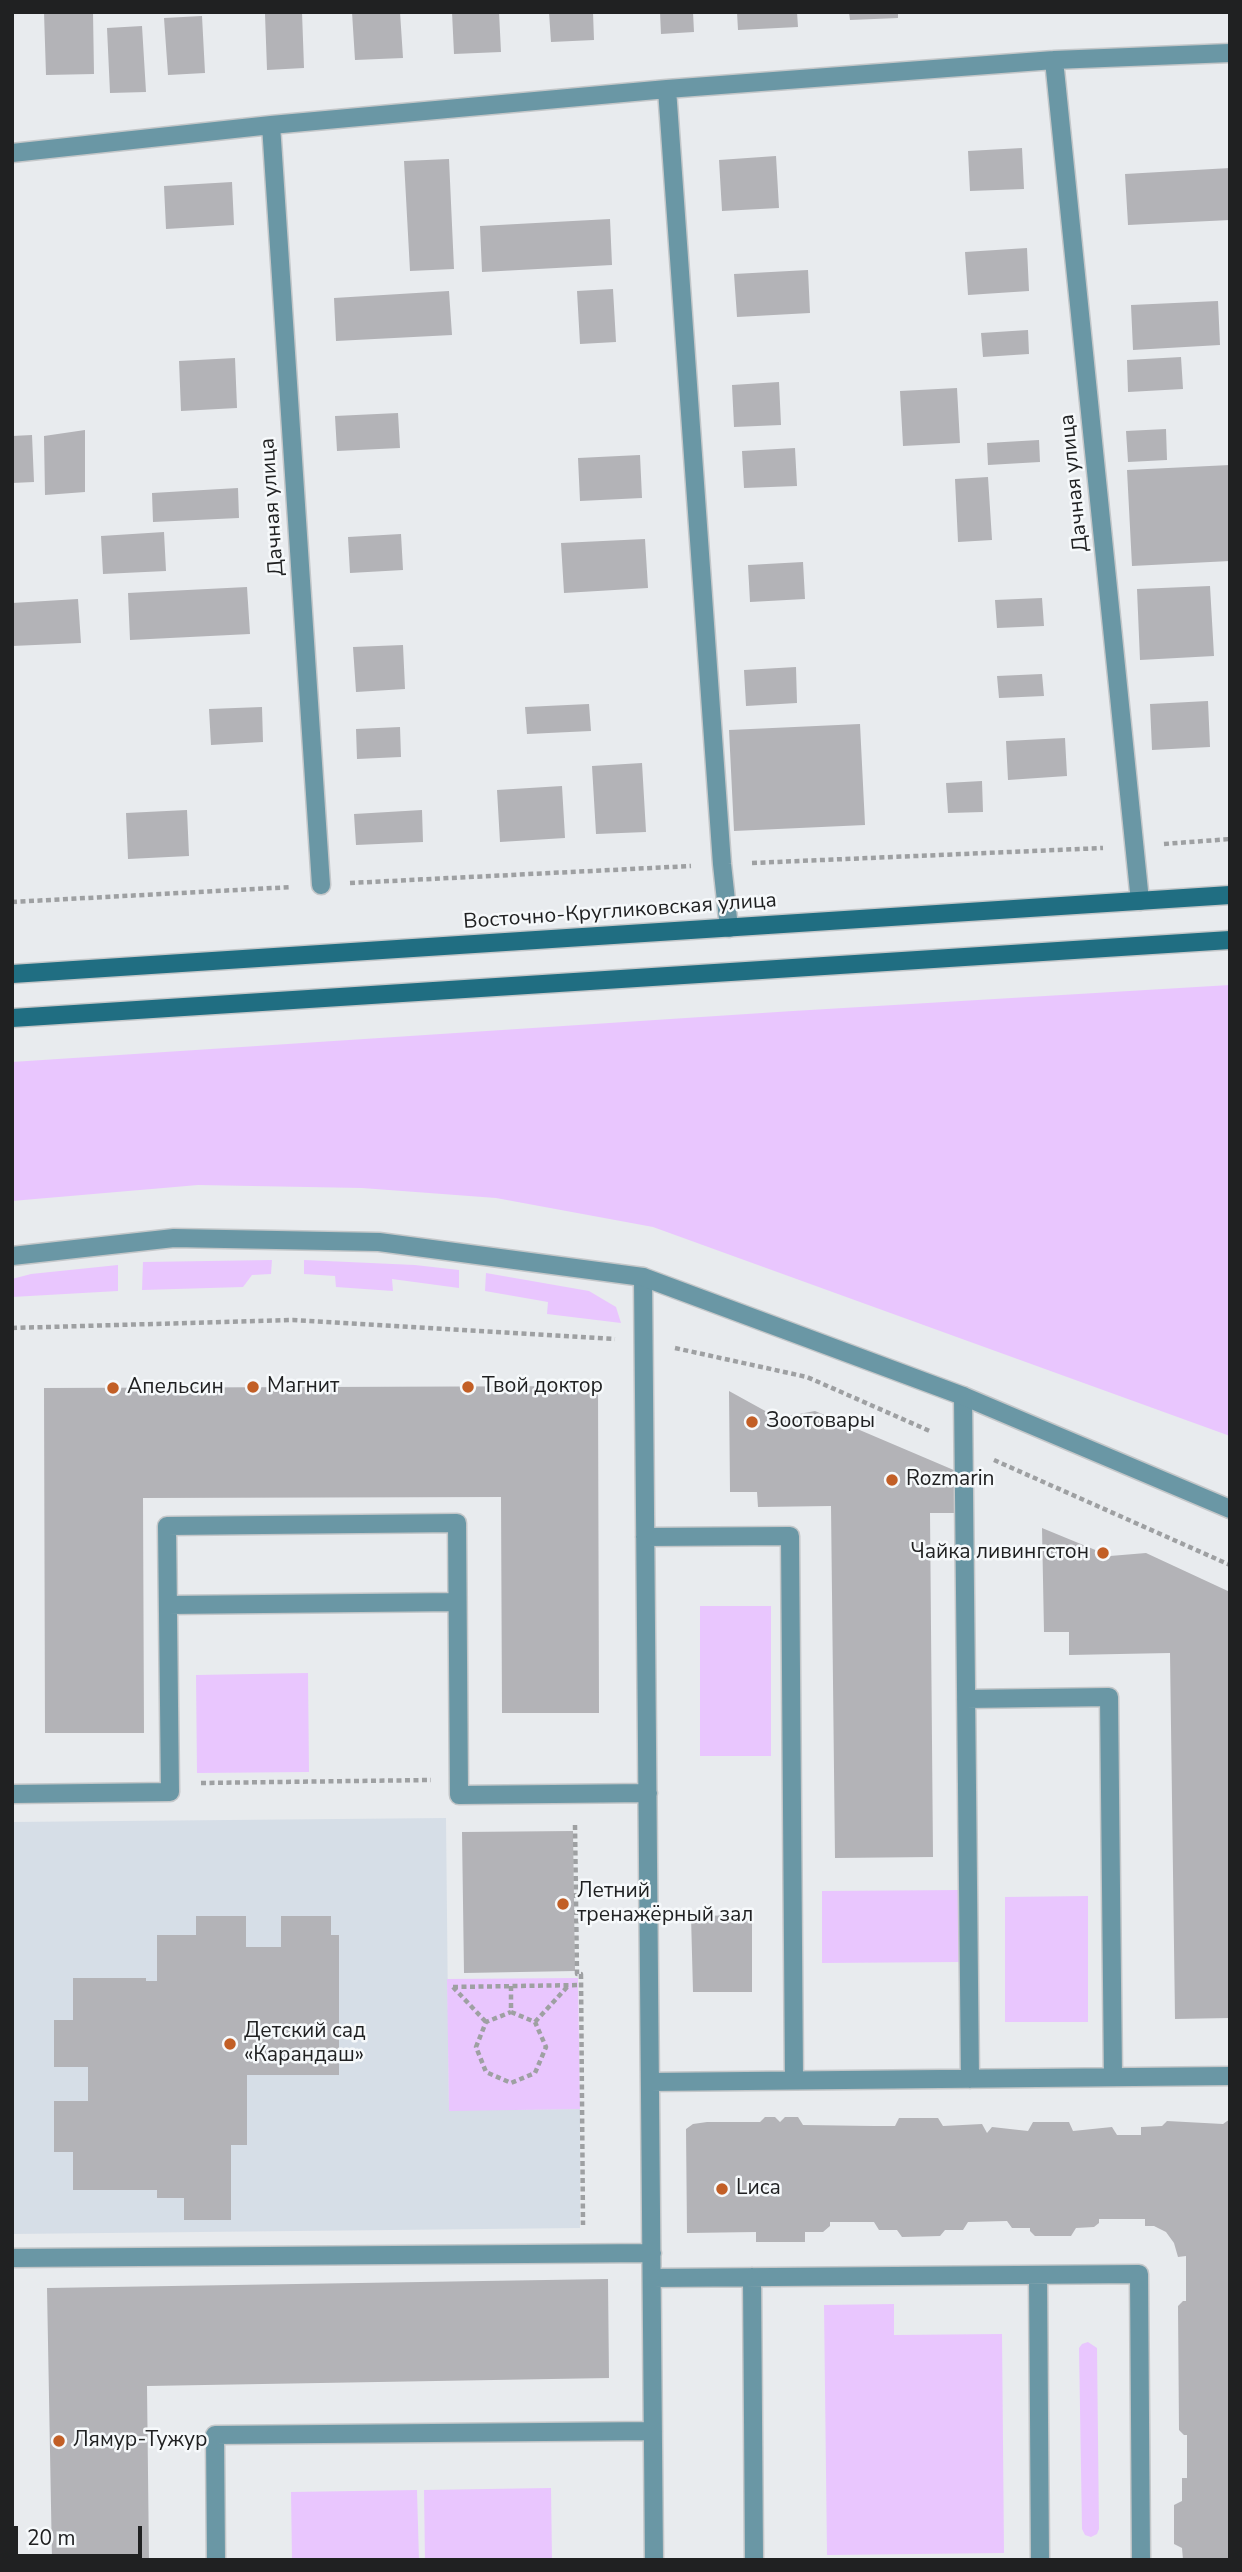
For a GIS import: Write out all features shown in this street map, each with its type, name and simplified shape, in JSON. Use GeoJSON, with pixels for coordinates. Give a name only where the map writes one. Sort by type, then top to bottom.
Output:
{"type":"FeatureCollection","features":[{"type":"Feature","properties":{"kind":"main road","name":"Восточно-Кругликовская улица"},"geometry":{"type":"LineString","coordinates":[[12,974],[1230,895]]}},
{"type":"Feature","properties":{"kind":"main road"},"geometry":{"type":"LineString","coordinates":[[12,1018],[1230,940]]}},
{"type":"Feature","properties":{"kind":"street"},"geometry":{"type":"LineString","coordinates":[[12,153],[271,125],[667,89],[1054,60],[1230,53]]}},
{"type":"Feature","properties":{"kind":"street","name":"Дачная улица"},"geometry":{"type":"LineString","coordinates":[[1054,60],[1140,901]]}},
{"type":"Feature","properties":{"kind":"street"},"geometry":{"type":"LineString","coordinates":[[667,89],[722,864],[729,928]]}},
{"type":"Feature","properties":{"kind":"street","name":"Дачная улица"},"geometry":{"type":"LineString","coordinates":[[271,125],[321,885]]}},
{"type":"Feature","properties":{"kind":"street"},"geometry":{"type":"LineString","coordinates":[[12,1256],[174,1238],[379,1242],[643,1277],[963,1396],[1230,1509]]}},
{"type":"Feature","properties":{"kind":"street"},"geometry":{"type":"LineString","coordinates":[[643,1277],[654,2560]]}},
{"type":"Feature","properties":{"kind":"street"},"geometry":{"type":"LineString","coordinates":[[963,1396],[970,2079]]}},
{"type":"Feature","properties":{"kind":"street"},"geometry":{"type":"LineString","coordinates":[[12,1794],[170,1792],[167,1526],[457,1523],[459,1795],[648,1793]]}},
{"type":"Feature","properties":{"kind":"street"},"geometry":{"type":"LineString","coordinates":[[645,1538],[790,1536],[794,2080]]}},
{"type":"Feature","properties":{"kind":"street"},"geometry":{"type":"LineString","coordinates":[[168,1605],[457,1602]]}},
{"type":"Feature","properties":{"kind":"street"},"geometry":{"type":"LineString","coordinates":[[966,1699],[1109,1697],[1113,2077]]}},
{"type":"Feature","properties":{"kind":"street"},"geometry":{"type":"LineString","coordinates":[[650,2082],[1230,2076]]}},
{"type":"Feature","properties":{"kind":"street"},"geometry":{"type":"LineString","coordinates":[[12,2258],[652,2253]]}},
{"type":"Feature","properties":{"kind":"street"},"geometry":{"type":"LineString","coordinates":[[652,2278],[1139,2274],[1141,2560]]}},
{"type":"Feature","properties":{"kind":"street"},"geometry":{"type":"LineString","coordinates":[[1038,2275],[1040,2560]]}},
{"type":"Feature","properties":{"kind":"street"},"geometry":{"type":"LineString","coordinates":[[751,2277],[754,2560]]}},
{"type":"Feature","properties":{"kind":"street"},"geometry":{"type":"LineString","coordinates":[[216,2560],[215,2435],[653,2431]]}},
{"type":"Feature","properties":{"kind":"path"},"geometry":{"type":"LineString","coordinates":[[12,902],[722,864],[1135,847],[1230,839]]}},
{"type":"Feature","properties":{"kind":"path"},"geometry":{"type":"LineString","coordinates":[[170,1783],[459,1780]]}},
{"type":"Feature","properties":{"kind":"path"},"geometry":{"type":"LineString","coordinates":[[575,1794],[577,1974],[581,1974],[584,2253]]}},
{"type":"Feature","properties":{"kind":"path"},"geometry":{"type":"LineString","coordinates":[[486,2022],[453,1987],[581,1985]]}},
{"type":"Feature","properties":{"kind":"path"},"geometry":{"type":"LineString","coordinates":[[511,1986],[511,2012]]}},
{"type":"Feature","properties":{"kind":"path"},"geometry":{"type":"LineString","coordinates":[[536,2022],[568,1986]]}},
{"type":"Feature","properties":{"kind":"path"},"geometry":{"type":"LineString","coordinates":[[511,2012],[536,2022],[546,2047],[536,2073],[511,2083],[486,2072],[476,2047],[486,2022],[511,2012]]}},
{"type":"Feature","properties":{"kind":"shaded area"},"geometry":{"type":"Polygon","coordinates":[[[1230,985],[1230,1436],[653,1227],[496,1198],[362,1188],[198,1185],[12,1201],[12,1062],[1230,985]]]}},
{"type":"Feature","properties":{"kind":"shaded area"},"geometry":{"type":"Polygon","coordinates":[[[272,1260],[271,1274],[252,1275],[243,1287],[142,1290],[143,1262],[272,1260]]]}},
{"type":"Feature","properties":{"kind":"shaded area"},"geometry":{"type":"Polygon","coordinates":[[[304,1260],[415,1265],[459,1270],[459,1288],[392,1279],[393,1291],[336,1287],[335,1276],[304,1274],[304,1260]]]}},
{"type":"Feature","properties":{"kind":"shaded area"},"geometry":{"type":"Polygon","coordinates":[[[118,1265],[118,1291],[12,1297],[12,1279],[31,1274],[118,1265]]]}},
{"type":"Feature","properties":{"kind":"shaded area"},"geometry":{"type":"Polygon","coordinates":[[[486,1273],[589,1291],[616,1307],[621,1323],[547,1314],[548,1302],[485,1291],[486,1273]]]}},
{"type":"Feature","properties":{"kind":"shaded area"},"geometry":{"type":"Polygon","coordinates":[[[700,1606],[771,1606],[771,1756],[700,1756],[700,1606]]]}},
{"type":"Feature","properties":{"kind":"shaded area"},"geometry":{"type":"Polygon","coordinates":[[[308,1673],[309,1772],[197,1773],[196,1675],[308,1673]]]}},
{"type":"Feature","properties":{"kind":"shaded area","name":"Детский сад «Карандаш»"},"geometry":{"type":"Polygon","coordinates":[[[446,1818],[449,2110],[580,2109],[580,2228],[12,2234],[12,1822],[446,1818]]]}},
{"type":"Feature","properties":{"kind":"shaded area"},"geometry":{"type":"Polygon","coordinates":[[[959,1890],[960,1962],[822,1963],[822,1891],[959,1890]]]}},
{"type":"Feature","properties":{"kind":"shaded area"},"geometry":{"type":"Polygon","coordinates":[[[1088,1896],[1088,2022],[1005,2022],[1005,1897],[1088,1896]]]}},
{"type":"Feature","properties":{"kind":"shaded area"},"geometry":{"type":"Polygon","coordinates":[[[578,1978],[580,2109],[449,2111],[447,1979],[578,1978]]]}},
{"type":"Feature","properties":{"kind":"shaded area"},"geometry":{"type":"Polygon","coordinates":[[[894,2304],[894,2335],[1002,2334],[1004,2553],[827,2555],[824,2305],[894,2304]]]}},
{"type":"Feature","properties":{"kind":"shaded area"},"geometry":{"type":"Polygon","coordinates":[[[1088,2342],[1097,2348],[1099,2529],[1097,2534],[1091,2537],[1085,2535],[1082,2529],[1079,2348],[1088,2342]]]}},
{"type":"Feature","properties":{"kind":"shaded area"},"geometry":{"type":"Polygon","coordinates":[[[551,2488],[552,2560],[425,2560],[424,2490],[551,2488]]]}},
{"type":"Feature","properties":{"kind":"shaded area"},"geometry":{"type":"Polygon","coordinates":[[[417,2490],[419,2560],[292,2560],[291,2492],[417,2490]]]}},
{"type":"Feature","properties":{"kind":"building"},"geometry":{"type":"Polygon","coordinates":[[[44,12],[93,12],[94,74],[46,75],[44,12]]]}},
{"type":"Feature","properties":{"kind":"building"},"geometry":{"type":"Polygon","coordinates":[[[302,12],[304,68],[267,70],[265,14],[302,12]]]}},
{"type":"Feature","properties":{"kind":"building"},"geometry":{"type":"Polygon","coordinates":[[[352,12],[400,12],[403,58],[355,60],[352,12]]]}},
{"type":"Feature","properties":{"kind":"building"},"geometry":{"type":"Polygon","coordinates":[[[452,12],[499,12],[501,52],[454,54],[452,12]]]}},
{"type":"Feature","properties":{"kind":"building"},"geometry":{"type":"Polygon","coordinates":[[[549,12],[593,12],[594,40],[551,42],[549,12]]]}},
{"type":"Feature","properties":{"kind":"building"},"geometry":{"type":"Polygon","coordinates":[[[660,12],[693,12],[694,32],[661,34],[660,12]]]}},
{"type":"Feature","properties":{"kind":"building"},"geometry":{"type":"Polygon","coordinates":[[[737,12],[797,12],[798,27],[738,30],[737,12]]]}},
{"type":"Feature","properties":{"kind":"building"},"geometry":{"type":"Polygon","coordinates":[[[849,12],[898,12],[898,18],[850,20],[849,12]]]}},
{"type":"Feature","properties":{"kind":"building"},"geometry":{"type":"Polygon","coordinates":[[[202,16],[205,73],[168,75],[164,18],[202,16]]]}},
{"type":"Feature","properties":{"kind":"building"},"geometry":{"type":"Polygon","coordinates":[[[142,26],[146,92],[110,93],[107,28],[142,26]]]}},
{"type":"Feature","properties":{"kind":"building"},"geometry":{"type":"Polygon","coordinates":[[[1022,148],[1024,189],[970,191],[968,151],[1022,148]]]}},
{"type":"Feature","properties":{"kind":"building"},"geometry":{"type":"Polygon","coordinates":[[[776,156],[779,208],[722,211],[719,160],[776,156]]]}},
{"type":"Feature","properties":{"kind":"building"},"geometry":{"type":"Polygon","coordinates":[[[449,159],[454,269],[410,271],[404,161],[449,159]]]}},
{"type":"Feature","properties":{"kind":"building"},"geometry":{"type":"Polygon","coordinates":[[[1230,168],[1230,220],[1128,225],[1125,174],[1230,168]]]}},
{"type":"Feature","properties":{"kind":"building"},"geometry":{"type":"Polygon","coordinates":[[[232,182],[234,225],[166,229],[164,186],[232,182]]]}},
{"type":"Feature","properties":{"kind":"building"},"geometry":{"type":"Polygon","coordinates":[[[610,219],[612,265],[482,272],[480,226],[610,219]]]}},
{"type":"Feature","properties":{"kind":"building"},"geometry":{"type":"Polygon","coordinates":[[[1027,248],[1029,291],[968,295],[965,252],[1027,248]]]}},
{"type":"Feature","properties":{"kind":"building"},"geometry":{"type":"Polygon","coordinates":[[[808,270],[810,313],[737,317],[734,274],[808,270]]]}},
{"type":"Feature","properties":{"kind":"building"},"geometry":{"type":"Polygon","coordinates":[[[613,289],[616,342],[580,344],[577,291],[613,289]]]}},
{"type":"Feature","properties":{"kind":"building"},"geometry":{"type":"Polygon","coordinates":[[[449,291],[452,335],[336,341],[334,298],[449,291]]]}},
{"type":"Feature","properties":{"kind":"building"},"geometry":{"type":"Polygon","coordinates":[[[1218,301],[1220,345],[1133,350],[1131,305],[1218,301]]]}},
{"type":"Feature","properties":{"kind":"building"},"geometry":{"type":"Polygon","coordinates":[[[1028,330],[1029,354],[983,357],[981,333],[1028,330]]]}},
{"type":"Feature","properties":{"kind":"building"},"geometry":{"type":"Polygon","coordinates":[[[1181,357],[1183,389],[1128,392],[1127,360],[1181,357]]]}},
{"type":"Feature","properties":{"kind":"building"},"geometry":{"type":"Polygon","coordinates":[[[235,358],[237,408],[181,411],[179,361],[235,358]]]}},
{"type":"Feature","properties":{"kind":"building"},"geometry":{"type":"Polygon","coordinates":[[[779,382],[781,425],[734,427],[732,385],[779,382]]]}},
{"type":"Feature","properties":{"kind":"building"},"geometry":{"type":"Polygon","coordinates":[[[957,388],[960,443],[903,446],[900,391],[957,388]]]}},
{"type":"Feature","properties":{"kind":"building"},"geometry":{"type":"Polygon","coordinates":[[[398,413],[400,448],[337,451],[335,416],[398,413]]]}},
{"type":"Feature","properties":{"kind":"building"},"geometry":{"type":"Polygon","coordinates":[[[1166,429],[1167,460],[1128,462],[1126,431],[1166,429]]]}},
{"type":"Feature","properties":{"kind":"building"},"geometry":{"type":"Polygon","coordinates":[[[85,430],[85,492],[45,495],[44,436],[85,430]]]}},
{"type":"Feature","properties":{"kind":"building"},"geometry":{"type":"Polygon","coordinates":[[[32,435],[34,482],[12,483],[12,436],[32,435]]]}},
{"type":"Feature","properties":{"kind":"building"},"geometry":{"type":"Polygon","coordinates":[[[1039,440],[1040,462],[988,465],[987,443],[1039,440]]]}},
{"type":"Feature","properties":{"kind":"building"},"geometry":{"type":"Polygon","coordinates":[[[795,448],[797,486],[744,488],[742,451],[795,448]]]}},
{"type":"Feature","properties":{"kind":"building"},"geometry":{"type":"Polygon","coordinates":[[[640,455],[642,498],[580,501],[578,458],[640,455]]]}},
{"type":"Feature","properties":{"kind":"building"},"geometry":{"type":"Polygon","coordinates":[[[1230,465],[1230,561],[1132,566],[1127,470],[1230,465]]]}},
{"type":"Feature","properties":{"kind":"building"},"geometry":{"type":"Polygon","coordinates":[[[988,477],[992,540],[958,542],[955,479],[988,477]]]}},
{"type":"Feature","properties":{"kind":"building"},"geometry":{"type":"Polygon","coordinates":[[[238,488],[239,518],[153,522],[152,493],[238,488]]]}},
{"type":"Feature","properties":{"kind":"building"},"geometry":{"type":"Polygon","coordinates":[[[164,532],[166,571],[103,574],[101,536],[164,532]]]}},
{"type":"Feature","properties":{"kind":"building"},"geometry":{"type":"Polygon","coordinates":[[[401,534],[403,570],[350,573],[348,537],[401,534]]]}},
{"type":"Feature","properties":{"kind":"building"},"geometry":{"type":"Polygon","coordinates":[[[645,539],[648,588],[564,593],[561,543],[645,539]]]}},
{"type":"Feature","properties":{"kind":"building"},"geometry":{"type":"Polygon","coordinates":[[[803,562],[805,599],[750,602],[748,565],[803,562]]]}},
{"type":"Feature","properties":{"kind":"building"},"geometry":{"type":"Polygon","coordinates":[[[1210,586],[1214,656],[1140,660],[1137,589],[1210,586]]]}},
{"type":"Feature","properties":{"kind":"building"},"geometry":{"type":"Polygon","coordinates":[[[247,587],[250,634],[130,640],[128,593],[247,587]]]}},
{"type":"Feature","properties":{"kind":"building"},"geometry":{"type":"Polygon","coordinates":[[[1042,598],[1044,626],[997,628],[995,600],[1042,598]]]}},
{"type":"Feature","properties":{"kind":"building"},"geometry":{"type":"Polygon","coordinates":[[[78,599],[81,643],[12,646],[12,603],[78,599]]]}},
{"type":"Feature","properties":{"kind":"building"},"geometry":{"type":"Polygon","coordinates":[[[403,645],[405,689],[356,692],[353,647],[403,645]]]}},
{"type":"Feature","properties":{"kind":"building"},"geometry":{"type":"Polygon","coordinates":[[[796,667],[797,703],[746,706],[744,670],[796,667]]]}},
{"type":"Feature","properties":{"kind":"building"},"geometry":{"type":"Polygon","coordinates":[[[1042,674],[1044,696],[999,698],[997,676],[1042,674]]]}},
{"type":"Feature","properties":{"kind":"building"},"geometry":{"type":"Polygon","coordinates":[[[1208,701],[1210,747],[1152,750],[1150,704],[1208,701]]]}},
{"type":"Feature","properties":{"kind":"building"},"geometry":{"type":"Polygon","coordinates":[[[589,704],[591,731],[527,734],[525,707],[589,704]]]}},
{"type":"Feature","properties":{"kind":"building"},"geometry":{"type":"Polygon","coordinates":[[[262,707],[263,742],[211,745],[209,709],[262,707]]]}},
{"type":"Feature","properties":{"kind":"building"},"geometry":{"type":"Polygon","coordinates":[[[860,724],[865,825],[734,831],[729,730],[860,724]]]}},
{"type":"Feature","properties":{"kind":"building"},"geometry":{"type":"Polygon","coordinates":[[[400,727],[401,757],[357,759],[356,729],[400,727]]]}},
{"type":"Feature","properties":{"kind":"building"},"geometry":{"type":"Polygon","coordinates":[[[1065,738],[1067,776],[1008,780],[1006,741],[1065,738]]]}},
{"type":"Feature","properties":{"kind":"building"},"geometry":{"type":"Polygon","coordinates":[[[642,763],[646,832],[596,834],[592,766],[642,763]]]}},
{"type":"Feature","properties":{"kind":"building"},"geometry":{"type":"Polygon","coordinates":[[[982,781],[983,812],[948,813],[946,783],[982,781]]]}},
{"type":"Feature","properties":{"kind":"building"},"geometry":{"type":"Polygon","coordinates":[[[562,786],[565,838],[500,842],[497,790],[562,786]]]}},
{"type":"Feature","properties":{"kind":"building"},"geometry":{"type":"Polygon","coordinates":[[[187,810],[189,856],[128,859],[126,813],[187,810]]]}},
{"type":"Feature","properties":{"kind":"building"},"geometry":{"type":"Polygon","coordinates":[[[422,810],[423,842],[356,845],[354,814],[422,810]]]}},
{"type":"Feature","properties":{"kind":"building"},"geometry":{"type":"Polygon","coordinates":[[[598,1386],[599,1713],[502,1713],[501,1497],[143,1498],[144,1733],[45,1733],[44,1388],[598,1386]]]}},
{"type":"Feature","properties":{"kind":"building"},"geometry":{"type":"Polygon","coordinates":[[[729,1391],[778,1418],[815,1411],[956,1471],[957,1513],[930,1513],[933,1857],[835,1858],[831,1506],[758,1507],[757,1492],[730,1492],[729,1391]]]}},
{"type":"Feature","properties":{"kind":"building"},"geometry":{"type":"Polygon","coordinates":[[[1042,1528],[1110,1556],[1146,1553],[1230,1592],[1230,2018],[1175,2019],[1170,1653],[1069,1655],[1069,1632],[1044,1632],[1042,1528]]]}},
{"type":"Feature","properties":{"kind":"building","name":"Летний тренажёрный зал"},"geometry":{"type":"Polygon","coordinates":[[[573,1831],[575,1971],[464,1973],[462,1832],[573,1831]]]}},
{"type":"Feature","properties":{"kind":"building"},"geometry":{"type":"Polygon","coordinates":[[[752,1915],[752,1992],[693,1992],[691,1916],[752,1915]]]}},
{"type":"Feature","properties":{"kind":"building"},"geometry":{"type":"Polygon","coordinates":[[[196,1916],[246,1916],[246,1947],[281,1947],[281,1916],[331,1916],[331,1935],[339,1935],[339,2075],[247,2075],[247,2145],[231,2145],[231,2220],[184,2220],[184,2198],[157,2198],[157,2190],[73,2190],[73,2152],[54,2152],[54,2101],[88,2101],[88,2067],[54,2067],[54,2020],[73,2020],[73,1978],[146,1978],[146,1981],[157,1981],[157,1935],[196,1935],[196,1916]]]}},
{"type":"Feature","properties":{"kind":"building"},"geometry":{"type":"Polygon","coordinates":[[[765,2117],[775,2117],[780,2122],[785,2117],[798,2117],[803,2125],[874,2126],[895,2126],[899,2118],[938,2118],[943,2126],[982,2124],[987,2133],[992,2127],[1028,2131],[1033,2122],[1069,2122],[1073,2131],[1112,2127],[1117,2135],[1141,2135],[1141,2127],[1162,2126],[1167,2121],[1223,2124],[1230,2119],[1230,2560],[1183,2560],[1182,2548],[1174,2544],[1174,2505],[1182,2501],[1182,2478],[1187,2478],[1187,2435],[1179,2430],[1178,2306],[1186,2301],[1186,2256],[1178,2257],[1174,2243],[1166,2232],[1154,2226],[1145,2226],[1145,2219],[1099,2219],[1099,2223],[1094,2227],[1076,2228],[1071,2236],[1035,2236],[1030,2228],[1012,2228],[1007,2221],[968,2222],[963,2230],[945,2230],[940,2236],[902,2237],[897,2230],[879,2230],[874,2222],[830,2222],[830,2226],[823,2232],[805,2232],[805,2242],[756,2242],[756,2232],[687,2233],[686,2129],[693,2124],[707,2122],[760,2122],[765,2117]]]}},
{"type":"Feature","properties":{"kind":"building"},"geometry":{"type":"Polygon","coordinates":[[[608,2279],[609,2378],[147,2386],[149,2560],[52,2560],[47,2288],[608,2279]]]}},
{"type":"Feature","properties":{"kind":"place","name":"Магнит"},"geometry":{"type":"Point","coordinates":[253,1387]}},
{"type":"Feature","properties":{"kind":"place","name":"Твой доктор"},"geometry":{"type":"Point","coordinates":[468,1387]}},
{"type":"Feature","properties":{"kind":"place","name":"Апельсин"},"geometry":{"type":"Point","coordinates":[113,1388]}},
{"type":"Feature","properties":{"kind":"place","name":"Зоотовары"},"geometry":{"type":"Point","coordinates":[752,1422]}},
{"type":"Feature","properties":{"kind":"place","name":"Rozmarin"},"geometry":{"type":"Point","coordinates":[892,1480]}},
{"type":"Feature","properties":{"kind":"place","name":"Чайка ливингстон"},"geometry":{"type":"Point","coordinates":[1103,1553]}},
{"type":"Feature","properties":{"kind":"place","name":"Летний тренажёрный зал"},"geometry":{"type":"Point","coordinates":[563,1904]}},
{"type":"Feature","properties":{"kind":"place","name":"Детский сад «Карандаш»"},"geometry":{"type":"Point","coordinates":[230,2044]}},
{"type":"Feature","properties":{"kind":"place","name":"Lиса"},"geometry":{"type":"Point","coordinates":[722,2189]}},
{"type":"Feature","properties":{"kind":"place","name":"Лямур-Тужур"},"geometry":{"type":"Point","coordinates":[59,2441]}}]}
